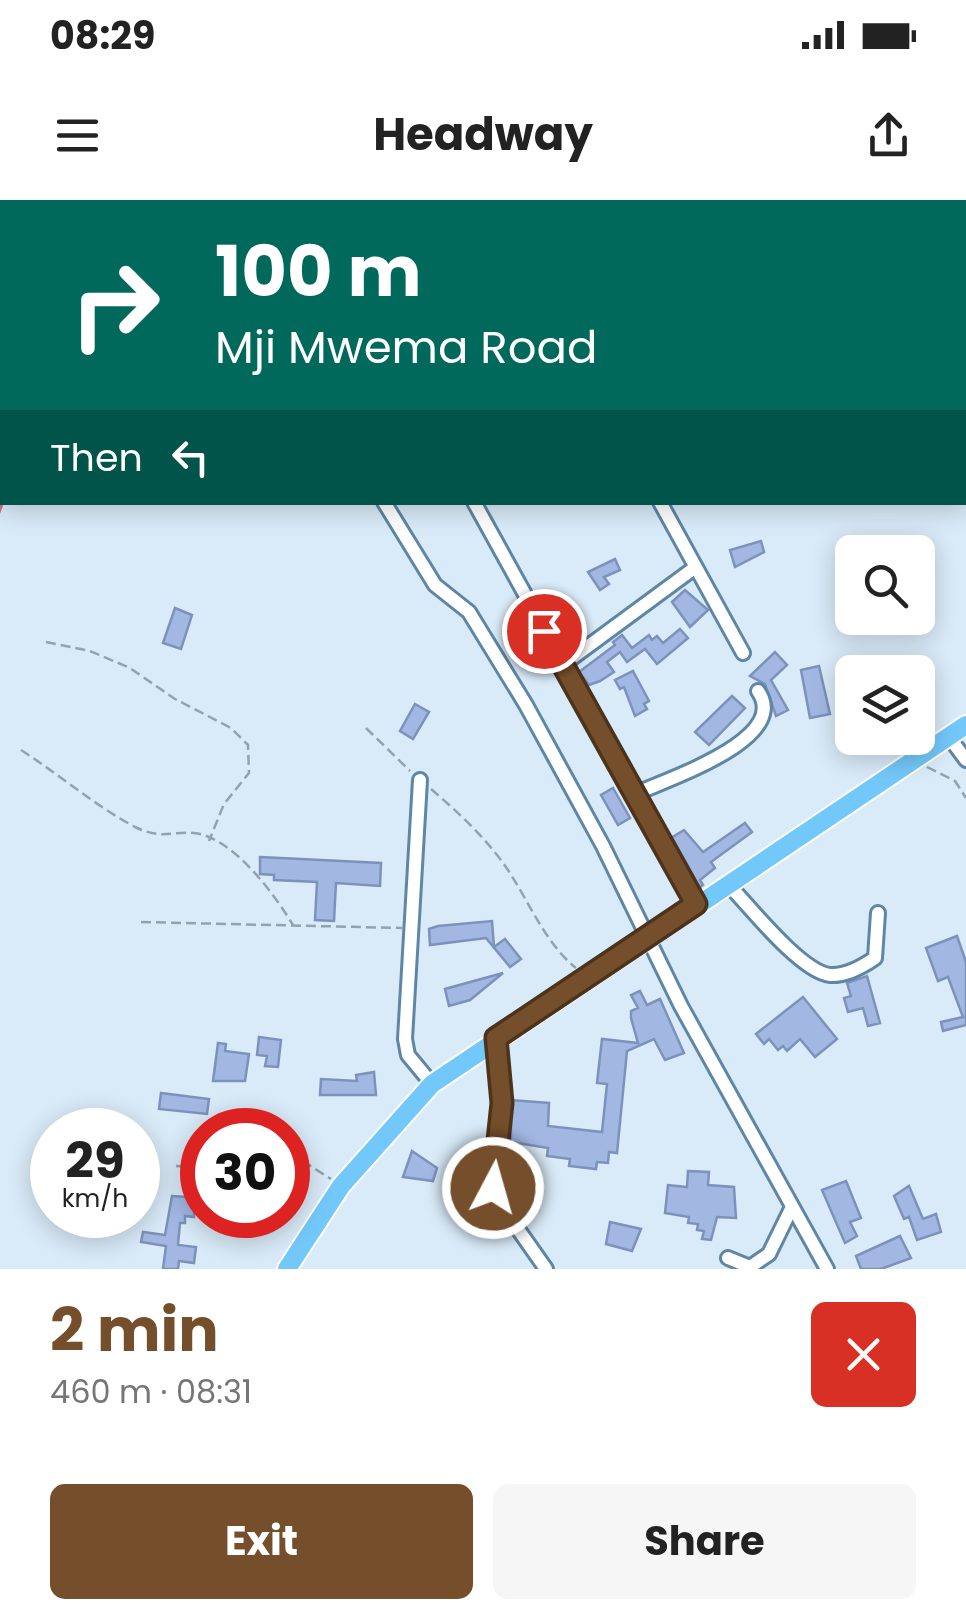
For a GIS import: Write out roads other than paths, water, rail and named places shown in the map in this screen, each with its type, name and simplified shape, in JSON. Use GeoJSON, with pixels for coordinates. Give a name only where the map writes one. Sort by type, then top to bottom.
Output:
{"type":"FeatureCollection","features":[{"type":"Feature","properties":{"kind":"main road"},"geometry":{"type":"LineString","coordinates":[[288,1269],[340,1186],[432,1084],[966,726]]}},
{"type":"Feature","properties":{"kind":"street"},"geometry":{"type":"LineString","coordinates":[[386,505],[435,585],[469,612],[487,639],[603,846],[647,939],[827,1269]]}},
{"type":"Feature","properties":{"kind":"street"},"geometry":{"type":"LineString","coordinates":[[476,505],[696,904]]}},
{"type":"Feature","properties":{"kind":"street"},"geometry":{"type":"LineString","coordinates":[[661,505],[693,569],[743,653]]}},
{"type":"Feature","properties":{"kind":"street"},"geometry":{"type":"LineString","coordinates":[[564,664],[693,569]]}},
{"type":"Feature","properties":{"kind":"street"},"geometry":{"type":"LineString","coordinates":[[635,794],[744,740],[765,715],[766,705],[758,691]]}},
{"type":"Feature","properties":{"kind":"street"},"geometry":{"type":"LineString","coordinates":[[949,736],[966,760]]}},
{"type":"Feature","properties":{"kind":"street"},"geometry":{"type":"LineString","coordinates":[[420,780],[408,928],[405,1039],[408,1054],[432,1084]]}},
{"type":"Feature","properties":{"kind":"street"},"geometry":{"type":"LineString","coordinates":[[728,884],[799,956],[823,974],[845,974],[875,958],[878,913]]}},
{"type":"Feature","properties":{"kind":"street"},"geometry":{"type":"LineString","coordinates":[[496,1038],[502,1103],[494,1195],[546,1269]]}},
{"type":"Feature","properties":{"kind":"street"},"geometry":{"type":"LineString","coordinates":[[728,1258],[750,1267],[763,1261],[792,1207]]}}]}
